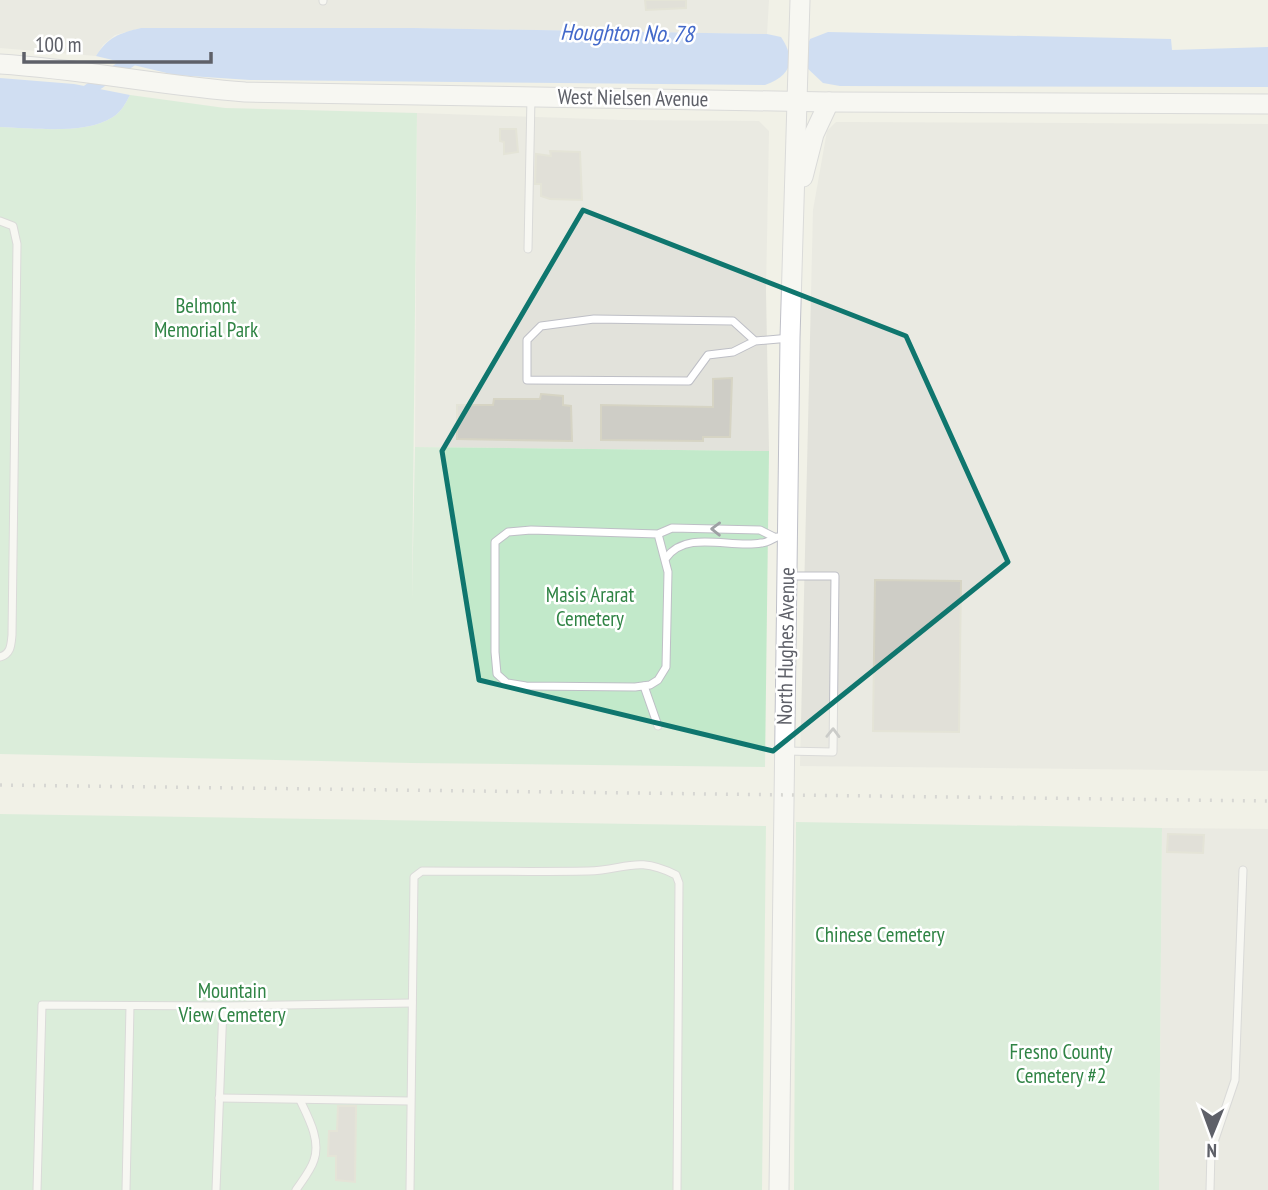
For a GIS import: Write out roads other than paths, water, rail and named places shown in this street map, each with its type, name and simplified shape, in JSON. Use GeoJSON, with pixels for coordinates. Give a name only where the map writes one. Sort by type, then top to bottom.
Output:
{"type":"FeatureCollection","features":[{"type":"Feature","properties":{"kind":"street","name":"North Hughes Avenue"},"geometry":{"type":"LineString","coordinates":[[779,1190],[787,576],[781,537],[794,230],[800,0]]}},
{"type":"Feature","properties":{"kind":"street","name":"West Nielsen Avenue"},"geometry":{"type":"LineString","coordinates":[[0,64],[77,71],[194,89],[245,92],[829,102],[1268,104]]}},
{"type":"Feature","properties":{"kind":"street"},"geometry":{"type":"LineString","coordinates":[[794,230],[806,160],[814,134],[829,102]]}},
{"type":"Feature","properties":{"kind":"lane"},"geometry":{"type":"LineString","coordinates":[[528,249],[531,96]]}},
{"type":"Feature","properties":{"kind":"lane"},"geometry":{"type":"LineString","coordinates":[[0,221],[13,226],[17,244],[12,635],[10,649],[6,655],[0,657]]}},
{"type":"Feature","properties":{"kind":"lane"},"geometry":{"type":"LineString","coordinates":[[755,341],[733,321],[594,319],[541,326],[527,340],[527,380],[690,381],[708,355],[733,352],[755,341],[790,338]]}},
{"type":"Feature","properties":{"kind":"lane"},"geometry":{"type":"LineString","coordinates":[[658,534],[666,558],[668,614],[666,667],[658,680],[644,686],[526,686],[507,683],[497,674],[495,542],[508,532],[531,530],[658,534],[672,528],[760,530],[781,537]]}},
{"type":"Feature","properties":{"kind":"lane"},"geometry":{"type":"LineString","coordinates":[[666,558],[672,550],[690,543],[759,544],[781,537]]}},
{"type":"Feature","properties":{"kind":"lane"},"geometry":{"type":"LineString","coordinates":[[785,751],[833,752],[835,576],[787,576]]}},
{"type":"Feature","properties":{"kind":"lane"},"geometry":{"type":"LineString","coordinates":[[644,686],[658,726]]}},
{"type":"Feature","properties":{"kind":"lane"},"geometry":{"type":"LineString","coordinates":[[410,1190],[412,882],[417,873],[592,870],[630,863],[659,866],[676,875],[679,883],[677,1190]]}},
{"type":"Feature","properties":{"kind":"lane"},"geometry":{"type":"LineString","coordinates":[[1210,1190],[1211,1151],[1235,1080],[1243,870]]}},
{"type":"Feature","properties":{"kind":"lane"},"geometry":{"type":"LineString","coordinates":[[37,1190],[42,1005],[412,1003]]}},
{"type":"Feature","properties":{"kind":"lane"},"geometry":{"type":"LineString","coordinates":[[127,1190],[130,1006]]}},
{"type":"Feature","properties":{"kind":"lane"},"geometry":{"type":"LineString","coordinates":[[216,1190],[223,1006]]}},
{"type":"Feature","properties":{"kind":"lane"},"geometry":{"type":"LineString","coordinates":[[219,1098],[411,1101]]}},
{"type":"Feature","properties":{"kind":"lane"},"geometry":{"type":"LineString","coordinates":[[296,1190],[315,1160],[316,1143],[311,1123],[300,1100]]}},
{"type":"Feature","properties":{"kind":"water"},"geometry":{"type":"Polygon","coordinates":[[[141,28],[414,28],[767,34],[781,37],[790,60],[780,77],[765,85],[250,80],[175,75],[96,56],[105,44],[115,37],[141,28]]]}},
{"type":"Feature","properties":{"kind":"water"},"geometry":{"type":"Polygon","coordinates":[[[828,32],[1171,39],[1172,50],[1268,47],[1268,87],[840,86],[823,83],[805,66],[805,51],[810,39],[828,32]]]}},
{"type":"Feature","properties":{"kind":"water"},"geometry":{"type":"Polygon","coordinates":[[[0,78],[74,84],[130,95],[116,115],[102,123],[58,129],[0,127],[0,78]]]}},
{"type":"Feature","properties":{"kind":"waterway","name":"Houghton No. 78"},"geometry":{"type":"LineString","coordinates":[[80,96],[139,55]]}},
{"type":"Feature","properties":{"kind":"railway"},"geometry":{"type":"LineString","coordinates":[[0,785],[1268,801]]}},
{"type":"Feature","properties":{"kind":"park label","name":"Belmont Memorial Park"},"geometry":{"type":"Point","coordinates":[206,318]}},
{"type":"Feature","properties":{"kind":"park label","name":"Masis Ararat Cemetery"},"geometry":{"type":"Point","coordinates":[590,607]}},
{"type":"Feature","properties":{"kind":"park label","name":"Chinese Cemetery"},"geometry":{"type":"Point","coordinates":[880,935]}},
{"type":"Feature","properties":{"kind":"park label","name":"Mountain View Cemetery"},"geometry":{"type":"Point","coordinates":[232,1003]}},
{"type":"Feature","properties":{"kind":"park label","name":"Fresno County Cemetery #2"},"geometry":{"type":"Point","coordinates":[1061,1064]}}]}
